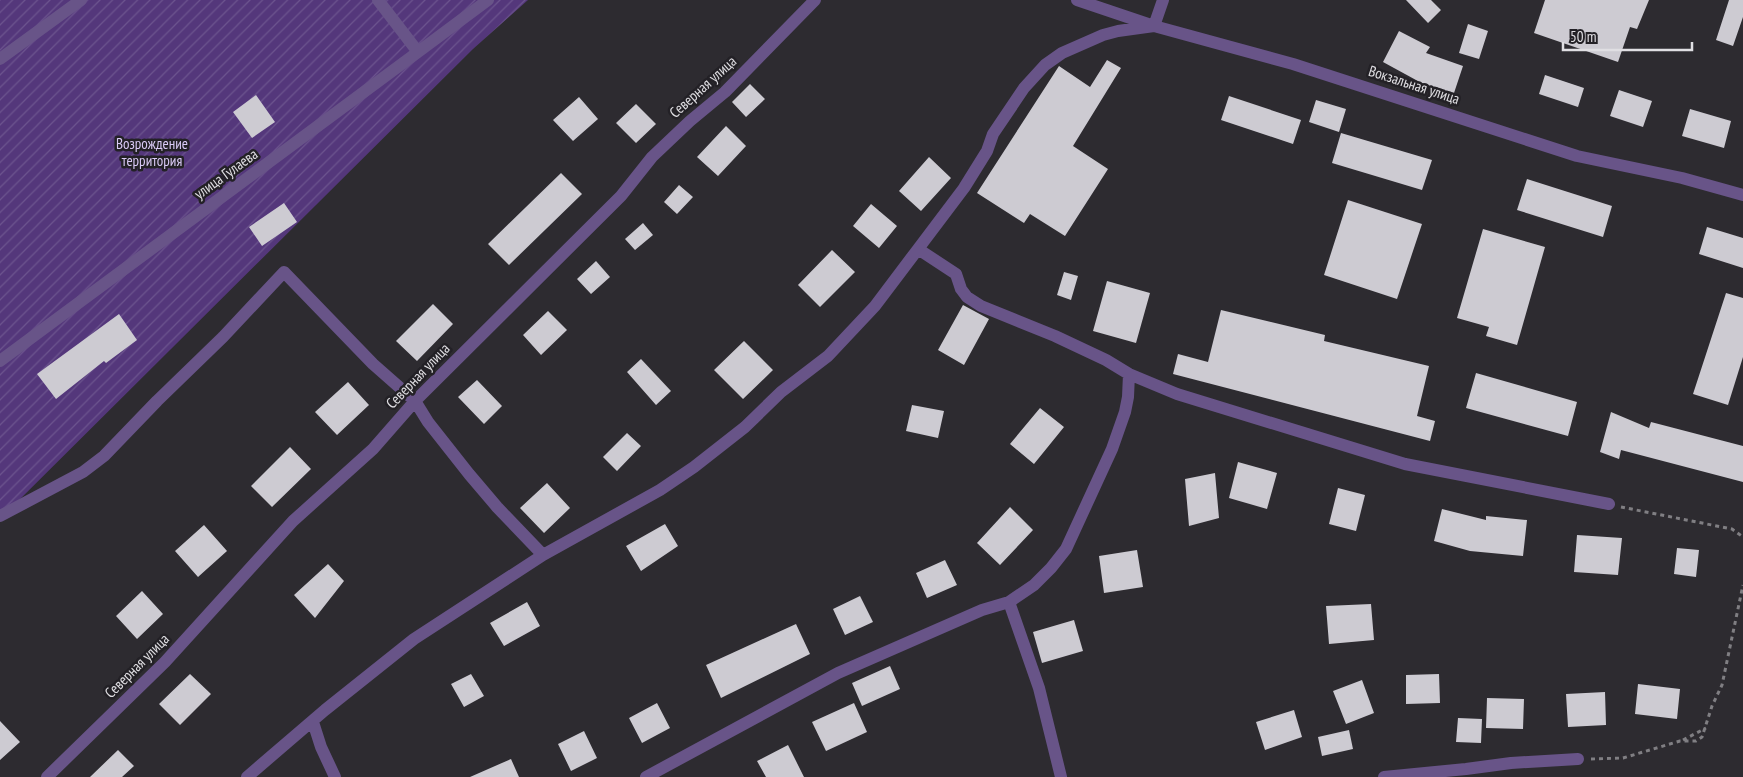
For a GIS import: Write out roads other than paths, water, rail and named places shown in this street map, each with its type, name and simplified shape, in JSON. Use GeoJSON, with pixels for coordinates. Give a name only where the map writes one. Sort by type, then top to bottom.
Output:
{"type":"FeatureCollection","features":[{"type":"Feature","properties":{"kind":"street"},"geometry":{"type":"LineString","coordinates":[[0,59],[81,0]]}},
{"type":"Feature","properties":{"kind":"street"},"geometry":{"type":"LineString","coordinates":[[378,0],[418,52]]}},
{"type":"Feature","properties":{"kind":"street","name":"улица Гулаева"},"geometry":{"type":"LineString","coordinates":[[0,361],[488,0]]}},
{"type":"Feature","properties":{"kind":"street","name":"Северная улица"},"geometry":{"type":"LineString","coordinates":[[47,777],[165,662],[293,522],[373,449],[415,401],[622,196],[652,157],[690,121],[725,92],[815,0]]}},
{"type":"Feature","properties":{"kind":"street","name":"Вокзальная улица"},"geometry":{"type":"LineString","coordinates":[[1076,0],[1154,26],[1293,64],[1578,156],[1682,178],[1743,195]]}},
{"type":"Feature","properties":{"kind":"street"},"geometry":{"type":"LineString","coordinates":[[247,777],[325,710],[414,639],[542,555],[660,490],[694,467],[745,427],[781,392],[828,356],[875,306],[964,188],[987,151],[993,134],[1024,88],[1045,66],[1062,54],[1102,35],[1154,26],[1163,0]]}},
{"type":"Feature","properties":{"kind":"street"},"geometry":{"type":"LineString","coordinates":[[918,249],[956,274],[961,289],[967,297],[981,306],[1089,352],[1129,374],[1177,394],[1405,464],[1609,504]]}},
{"type":"Feature","properties":{"kind":"street"},"geometry":{"type":"LineString","coordinates":[[0,516],[83,472],[104,456],[223,337],[284,272],[373,364],[415,401],[428,422],[469,474],[542,555]]}},
{"type":"Feature","properties":{"kind":"street"},"geometry":{"type":"LineString","coordinates":[[646,777],[838,674],[982,610],[1010,602],[1034,585],[1066,549],[1112,449],[1125,412],[1129,374]]}},
{"type":"Feature","properties":{"kind":"street"},"geometry":{"type":"LineString","coordinates":[[1010,602],[1039,688],[1062,777]]}},
{"type":"Feature","properties":{"kind":"street"},"geometry":{"type":"LineString","coordinates":[[313,722],[321,747],[335,777]]}},
{"type":"Feature","properties":{"kind":"street"},"geometry":{"type":"LineString","coordinates":[[1384,777],[1466,769],[1511,762],[1578,759]]}},
{"type":"Feature","properties":{"kind":"park label","name":"Возрождение территория"},"geometry":{"type":"Point","coordinates":[152,152]}}]}
